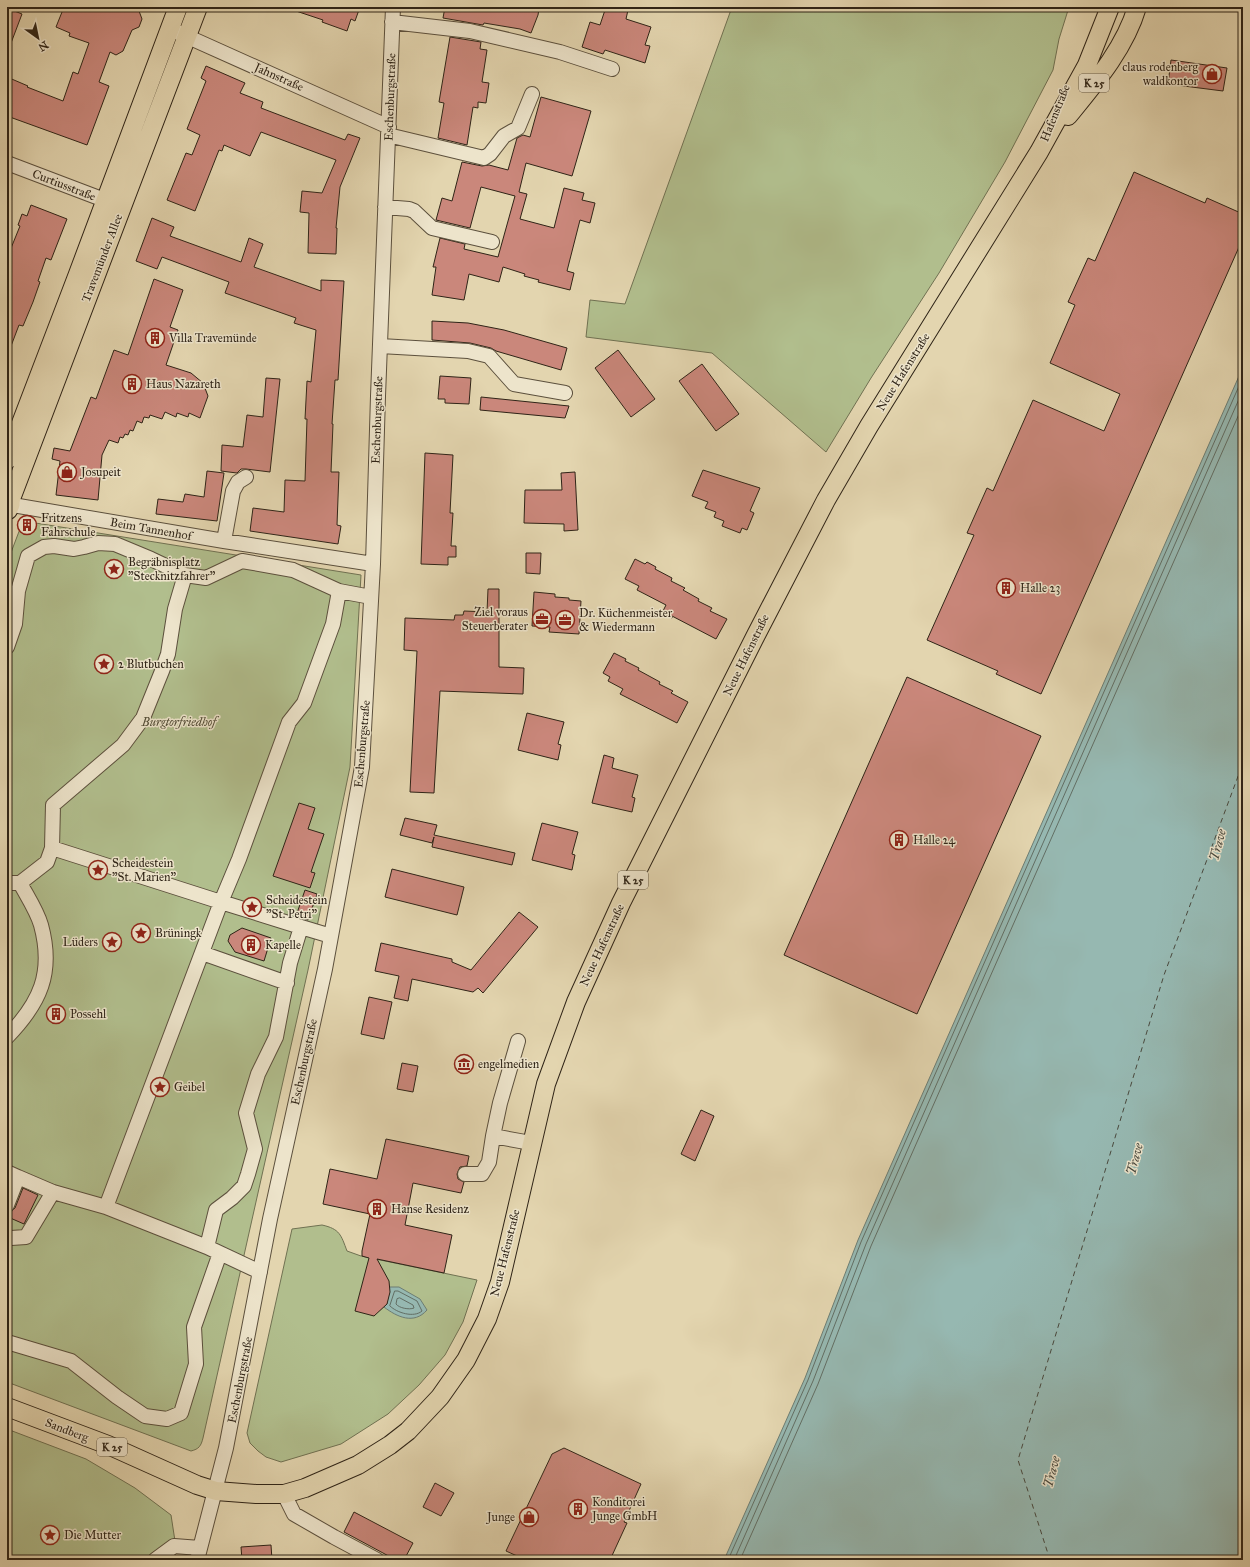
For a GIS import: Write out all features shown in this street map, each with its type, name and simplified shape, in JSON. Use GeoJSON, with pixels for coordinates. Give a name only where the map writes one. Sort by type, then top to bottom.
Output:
{"type":"FeatureCollection","features":[{"type":"Feature","properties":{"kind":"main road","name":"Travemünder Allee"},"geometry":{"type":"LineString","coordinates":[[8,506],[13,476],[113,204],[178,7]]}},
{"type":"Feature","properties":{"kind":"main road","name":"Travemünder Allee"},"geometry":{"type":"LineString","coordinates":[[7,460],[113,204],[186,35],[196,7]]}},
{"type":"Feature","properties":{"kind":"main road","name":"Hafenstraße"},"geometry":{"type":"LineString","coordinates":[[1039,152],[1097,7]]}},
{"type":"Feature","properties":{"kind":"main road","name":"Hafenstraße"},"geometry":{"type":"LineString","coordinates":[[1027,172],[1092,52],[1110,7]]}},
{"type":"Feature","properties":{"kind":"main road","name":"K 25"},"geometry":{"type":"LineString","coordinates":[[1039,152],[1102,74],[1121,44],[1137,7]]}},
{"type":"Feature","properties":{"kind":"main road","name":"Neue Hafenstraße"},"geometry":{"type":"LineString","coordinates":[[216,1491],[241,1494],[284,1494],[305,1488],[352,1468],[390,1445],[408,1431],[440,1397],[466,1360],[487,1319],[500,1282],[531,1143],[548,1078],[576,1002],[621,903],[759,628],[830,494],[869,426],[1027,172]]}},
{"type":"Feature","properties":{"kind":"main road","name":"Sandberg"},"geometry":{"type":"LineString","coordinates":[[7,1407],[108,1445],[178,1477],[216,1491]]}},
{"type":"Feature","properties":{"kind":"street","name":"Eschenburgstraße"},"geometry":{"type":"LineString","coordinates":[[198,1554],[216,1491],[226,1448],[270,1219],[323,977],[362,767],[373,564],[393,7]]}},
{"type":"Feature","properties":{"kind":"street"},"geometry":{"type":"LineString","coordinates":[[1092,52],[1114,23],[1119,7]]}},
{"type":"Feature","properties":{"kind":"street"},"geometry":{"type":"LineString","coordinates":[[392,22],[470,31],[560,52],[612,69]]}},
{"type":"Feature","properties":{"kind":"street","name":"Jahnstraße"},"geometry":{"type":"LineString","coordinates":[[170,28],[388,131],[484,158],[490,154],[504,136],[518,128],[532,94]]}},
{"type":"Feature","properties":{"kind":"street","name":"Curtiusstraße"},"geometry":{"type":"LineString","coordinates":[[7,163],[113,204]]}},
{"type":"Feature","properties":{"kind":"street"},"geometry":{"type":"LineString","coordinates":[[385,207],[409,209],[414,211],[432,228],[492,242]]}},
{"type":"Feature","properties":{"kind":"street"},"geometry":{"type":"LineString","coordinates":[[380,346],[468,351],[489,356],[514,384],[565,393]]}},
{"type":"Feature","properties":{"kind":"street"},"geometry":{"type":"LineString","coordinates":[[224,541],[233,491],[238,482],[246,476]]}},
{"type":"Feature","properties":{"kind":"street","name":"Beim Tannenhof"},"geometry":{"type":"LineString","coordinates":[[8,506],[373,564]]}},
{"type":"Feature","properties":{"kind":"street"},"geometry":{"type":"LineString","coordinates":[[7,647],[15,624],[18,591],[28,556],[44,547],[54,546],[74,549],[84,548],[98,543],[115,544],[185,575],[206,578],[242,560],[293,570],[339,591],[371,597]]}},
{"type":"Feature","properties":{"kind":"street"},"geometry":{"type":"LineString","coordinates":[[7,1037],[34,1004],[44,978],[45,947],[40,924],[14,883],[38,871],[47,862],[52,848],[53,805],[123,745],[143,718],[168,654],[175,609],[185,575]]}},
{"type":"Feature","properties":{"kind":"street"},"geometry":{"type":"LineString","coordinates":[[106,1207],[221,902],[239,859],[289,722],[304,703],[333,624],[339,591]]}},
{"type":"Feature","properties":{"kind":"street"},"geometry":{"type":"LineString","coordinates":[[52,848],[331,936]]}},
{"type":"Feature","properties":{"kind":"street"},"geometry":{"type":"LineString","coordinates":[[7,1342],[71,1361],[117,1398],[145,1416],[167,1419],[181,1413],[196,1364],[194,1327],[213,1250],[216,1210],[232,1198],[244,1186],[248,1174],[255,1149],[246,1113],[258,1074],[276,1037],[290,963],[301,927]]}},
{"type":"Feature","properties":{"kind":"street"},"geometry":{"type":"LineString","coordinates":[[202,953],[287,982]]}},
{"type":"Feature","properties":{"kind":"street"},"geometry":{"type":"LineString","coordinates":[[465,1174],[482,1174],[489,1162],[500,1103],[518,1041]]}},
{"type":"Feature","properties":{"kind":"street"},"geometry":{"type":"LineString","coordinates":[[493,1136],[531,1143]]}},
{"type":"Feature","properties":{"kind":"street"},"geometry":{"type":"LineString","coordinates":[[7,1205],[12,1175],[53,1192],[106,1207],[213,1250],[260,1272]]}},
{"type":"Feature","properties":{"kind":"street"},"geometry":{"type":"LineString","coordinates":[[8,1240],[26,1237],[53,1192]]}},
{"type":"Feature","properties":{"kind":"street"},"geometry":{"type":"LineString","coordinates":[[284,1494],[294,1514],[377,1560]]}},
{"type":"Feature","properties":{"kind":"street"},"geometry":{"type":"LineString","coordinates":[[154,1560],[174,1546],[198,1554]]}},
{"type":"Feature","properties":{"kind":"green space"},"geometry":{"type":"Polygon","coordinates":[[[732,7],[1069,7],[1059,39],[1053,70],[1005,162],[939,273],[871,378],[826,452],[712,353],[586,337],[590,300],[625,304],[732,7]]]}},
{"type":"Feature","properties":{"kind":"green space","name":"Burgtorfriedhof"},"geometry":{"type":"Polygon","coordinates":[[[23,521],[361,575],[350,767],[308,970],[203,1438],[199,1447],[191,1451],[7,1382],[7,563],[23,521]]]}},
{"type":"Feature","properties":{"kind":"green space"},"geometry":{"type":"Polygon","coordinates":[[[322,1225],[333,1228],[339,1234],[347,1251],[361,1256],[477,1280],[463,1322],[445,1355],[419,1385],[388,1414],[341,1444],[281,1462],[266,1457],[258,1451],[250,1443],[247,1433],[292,1229],[322,1225]]]}},
{"type":"Feature","properties":{"kind":"green space"},"geometry":{"type":"Polygon","coordinates":[[[7,1429],[86,1459],[135,1488],[171,1515],[175,1541],[145,1560],[7,1560],[7,1429]]]}},
{"type":"Feature","properties":{"kind":"water","name":"Trave"},"geometry":{"type":"Polygon","coordinates":[[[1243,367],[1243,1560],[724,1560],[805,1378],[858,1240],[1243,367]]]}},
{"type":"Feature","properties":{"kind":"water"},"geometry":{"type":"Polygon","coordinates":[[[389,1287],[399,1287],[420,1299],[427,1310],[422,1315],[411,1318],[406,1318],[389,1311],[384,1307],[387,1304],[389,1287]]]}},
{"type":"Feature","properties":{"kind":"building"},"geometry":{"type":"Polygon","coordinates":[[[64,7],[128,7],[139,11],[142,19],[139,27],[132,30],[123,51],[116,55],[110,52],[99,82],[109,86],[87,145],[7,116],[7,77],[28,86],[27,87],[63,101],[73,72],[78,74],[89,43],[69,36],[70,33],[56,27],[64,7]]]}},
{"type":"Feature","properties":{"kind":"building"},"geometry":{"type":"Polygon","coordinates":[[[291,7],[360,7],[355,21],[351,19],[347,31],[322,22],[323,20],[290,9],[291,7]]]}},
{"type":"Feature","properties":{"kind":"building"},"geometry":{"type":"Polygon","coordinates":[[[445,7],[524,7],[539,9],[531,33],[520,29],[484,23],[483,25],[443,18],[445,7]]]}},
{"type":"Feature","properties":{"kind":"building"},"geometry":{"type":"Polygon","coordinates":[[[606,7],[619,7],[628,10],[626,19],[651,27],[645,45],[650,46],[645,63],[605,50],[603,54],[582,47],[590,22],[600,25],[606,7]]]}},
{"type":"Feature","properties":{"kind":"building"},"geometry":{"type":"Polygon","coordinates":[[[7,8],[22,14],[8,51],[7,51],[7,8]]]}},
{"type":"Feature","properties":{"kind":"building"},"geometry":{"type":"Polygon","coordinates":[[[450,37],[481,42],[480,49],[487,50],[482,82],[489,83],[486,103],[478,102],[478,108],[473,107],[467,145],[438,138],[444,103],[439,102],[450,37]]]}},
{"type":"Feature","properties":{"kind":"building"},"geometry":{"type":"Polygon","coordinates":[[[1171,60],[1227,68],[1223,91],[1168,84],[1171,60]]]}},
{"type":"Feature","properties":{"kind":"building"},"geometry":{"type":"Polygon","coordinates":[[[206,66],[245,83],[240,93],[263,102],[261,108],[345,140],[348,134],[360,138],[340,187],[336,228],[336,254],[308,253],[309,213],[300,212],[302,191],[322,193],[336,160],[261,132],[250,156],[224,145],[222,151],[219,150],[195,211],[167,200],[186,153],[192,155],[200,135],[187,129],[206,81],[201,78],[206,66]]]}},
{"type":"Feature","properties":{"kind":"building"},"geometry":{"type":"Polygon","coordinates":[[[541,97],[591,111],[572,176],[526,163],[519,192],[527,194],[520,219],[554,228],[564,188],[584,193],[582,200],[595,203],[590,223],[580,220],[567,271],[574,273],[570,290],[538,282],[539,280],[524,276],[525,274],[503,267],[499,282],[469,274],[464,300],[432,295],[436,267],[433,267],[440,238],[465,244],[464,249],[498,257],[515,196],[481,187],[470,228],[436,220],[442,198],[452,201],[462,162],[482,166],[489,165],[508,170],[517,138],[523,135],[530,137],[541,97]]]}},
{"type":"Feature","properties":{"kind":"building"},"geometry":{"type":"Polygon","coordinates":[[[1134,172],[1205,203],[1207,198],[1243,214],[1243,238],[1041,694],[996,674],[998,671],[927,640],[974,535],[967,533],[987,488],[993,491],[1033,400],[1104,431],[1120,394],[1050,363],[1075,305],[1068,302],[1088,258],[1095,261],[1134,172]]]}},
{"type":"Feature","properties":{"kind":"building"},"geometry":{"type":"Polygon","coordinates":[[[31,205],[67,219],[51,260],[46,258],[33,302],[23,326],[19,325],[8,354],[7,258],[20,226],[18,225],[22,214],[27,216],[31,205]]]}},
{"type":"Feature","properties":{"kind":"building"},"geometry":{"type":"Polygon","coordinates":[[[152,218],[174,227],[170,236],[241,262],[249,238],[263,244],[254,267],[321,291],[321,280],[344,281],[338,380],[335,380],[332,424],[331,472],[339,472],[337,525],[341,526],[338,544],[250,531],[253,508],[284,512],[285,480],[305,481],[307,419],[305,419],[307,381],[311,382],[316,330],[294,323],[296,318],[225,293],[229,282],[162,257],[157,269],[136,261],[152,218]]]}},
{"type":"Feature","properties":{"kind":"building"},"geometry":{"type":"Polygon","coordinates":[[[154,279],[183,290],[170,327],[178,330],[166,365],[191,373],[203,383],[208,396],[200,418],[189,413],[188,417],[177,413],[176,417],[165,412],[162,419],[150,415],[149,418],[144,417],[142,423],[137,421],[133,431],[130,430],[128,435],[125,434],[123,438],[120,437],[118,443],[109,440],[102,455],[98,500],[56,495],[60,461],[52,459],[54,448],[70,451],[91,397],[96,399],[114,350],[128,355],[154,279]]]}},
{"type":"Feature","properties":{"kind":"building"},"geometry":{"type":"Polygon","coordinates":[[[432,321],[468,323],[504,330],[567,348],[561,370],[470,343],[432,340],[432,321]]]}},
{"type":"Feature","properties":{"kind":"building"},"geometry":{"type":"Polygon","coordinates":[[[618,350],[655,399],[631,417],[595,368],[618,350]]]}},
{"type":"Feature","properties":{"kind":"building"},"geometry":{"type":"Polygon","coordinates":[[[702,364],[739,414],[716,431],[679,381],[702,364]]]}},
{"type":"Feature","properties":{"kind":"building"},"geometry":{"type":"Polygon","coordinates":[[[440,376],[471,378],[469,404],[445,403],[445,399],[438,399],[440,376]]]}},
{"type":"Feature","properties":{"kind":"building"},"geometry":{"type":"Polygon","coordinates":[[[266,378],[280,379],[270,472],[246,469],[241,469],[237,473],[221,471],[222,445],[243,447],[247,415],[263,417],[266,378]]]}},
{"type":"Feature","properties":{"kind":"building"},"geometry":{"type":"Polygon","coordinates":[[[481,397],[569,406],[565,418],[480,410],[481,397]]]}},
{"type":"Feature","properties":{"kind":"building"},"geometry":{"type":"Polygon","coordinates":[[[425,453],[453,455],[450,513],[453,513],[451,546],[456,546],[456,557],[448,557],[448,565],[421,564],[425,453]]]}},
{"type":"Feature","properties":{"kind":"building"},"geometry":{"type":"Polygon","coordinates":[[[703,470],[760,488],[750,511],[754,513],[747,530],[742,528],[740,533],[722,526],[724,521],[714,517],[716,512],[705,508],[708,502],[692,496],[703,470]]]}},
{"type":"Feature","properties":{"kind":"building"},"geometry":{"type":"Polygon","coordinates":[[[207,471],[224,473],[217,521],[156,514],[158,499],[183,502],[185,494],[204,497],[207,471]]]}},
{"type":"Feature","properties":{"kind":"building"},"geometry":{"type":"Polygon","coordinates":[[[575,472],[578,530],[564,531],[564,524],[524,523],[525,490],[562,490],[561,473],[575,472]]]}},
{"type":"Feature","properties":{"kind":"building"},"geometry":{"type":"Polygon","coordinates":[[[526,553],[541,553],[540,574],[526,573],[526,553]]]}},
{"type":"Feature","properties":{"kind":"building"},"geometry":{"type":"Polygon","coordinates":[[[635,559],[645,564],[647,562],[656,567],[655,569],[672,578],[671,581],[685,588],[683,590],[699,599],[698,601],[712,608],[710,611],[727,619],[716,639],[672,616],[672,618],[662,613],[666,605],[637,590],[639,586],[625,579],[635,559]]]}},
{"type":"Feature","properties":{"kind":"building"},"geometry":{"type":"Polygon","coordinates":[[[488,589],[499,589],[499,667],[524,668],[523,694],[440,691],[434,793],[410,792],[417,651],[404,650],[405,618],[454,620],[455,615],[463,615],[464,611],[487,612],[488,589]]]}},
{"type":"Feature","properties":{"kind":"building"},"geometry":{"type":"Polygon","coordinates":[[[534,592],[555,594],[555,597],[581,601],[579,634],[549,632],[550,627],[532,626],[534,592]]]}},
{"type":"Feature","properties":{"kind":"building"},"geometry":{"type":"Polygon","coordinates":[[[614,653],[626,659],[625,661],[639,668],[638,670],[660,682],[659,684],[673,691],[671,693],[688,702],[677,723],[620,694],[623,689],[608,681],[610,677],[603,673],[614,653]]]}},
{"type":"Feature","properties":{"kind":"building","name":"Halle 24"},"geometry":{"type":"Polygon","coordinates":[[[907,677],[1041,736],[917,1014],[784,955],[907,677]]]}},
{"type":"Feature","properties":{"kind":"building"},"geometry":{"type":"Polygon","coordinates":[[[527,713],[564,722],[558,744],[561,745],[558,760],[518,750],[527,713]]]}},
{"type":"Feature","properties":{"kind":"building"},"geometry":{"type":"Polygon","coordinates":[[[604,755],[614,758],[612,768],[638,775],[632,797],[635,798],[632,812],[592,803],[604,755]]]}},
{"type":"Feature","properties":{"kind":"building"},"geometry":{"type":"Polygon","coordinates":[[[299,803],[315,808],[308,829],[324,834],[311,872],[315,873],[310,888],[273,876],[299,803]]]}},
{"type":"Feature","properties":{"kind":"building"},"geometry":{"type":"Polygon","coordinates":[[[405,818],[437,825],[434,835],[515,853],[512,865],[432,847],[434,837],[432,843],[400,835],[405,818]]]}},
{"type":"Feature","properties":{"kind":"building"},"geometry":{"type":"Polygon","coordinates":[[[542,823],[578,832],[572,854],[575,855],[572,870],[532,860],[542,823]]]}},
{"type":"Feature","properties":{"kind":"building"},"geometry":{"type":"Polygon","coordinates":[[[392,869],[464,887],[457,915],[385,897],[392,869]]]}},
{"type":"Feature","properties":{"kind":"building"},"geometry":{"type":"Polygon","coordinates":[[[305,890],[317,894],[308,920],[296,916],[305,890]]]}},
{"type":"Feature","properties":{"kind":"building"},"geometry":{"type":"Polygon","coordinates":[[[519,912],[538,927],[483,993],[478,988],[473,992],[412,979],[408,1001],[394,998],[399,976],[375,971],[381,943],[452,959],[452,962],[471,970],[519,912]]]}},
{"type":"Feature","properties":{"kind":"building","name":"Kapelle"},"geometry":{"type":"Polygon","coordinates":[[[242,928],[271,938],[264,961],[235,952],[228,941],[230,935],[242,928]]]}},
{"type":"Feature","properties":{"kind":"building"},"geometry":{"type":"Polygon","coordinates":[[[369,997],[392,1002],[384,1039],[361,1034],[369,997]]]}},
{"type":"Feature","properties":{"kind":"building"},"geometry":{"type":"Polygon","coordinates":[[[402,1063],[418,1066],[413,1092],[397,1089],[402,1063]]]}},
{"type":"Feature","properties":{"kind":"building"},"geometry":{"type":"Polygon","coordinates":[[[701,1110],[714,1116],[695,1161],[681,1154],[701,1110]]]}},
{"type":"Feature","properties":{"kind":"building","name":"Hanse Residenz"},"geometry":{"type":"Polygon","coordinates":[[[386,1139],[469,1156],[467,1166],[460,1167],[457,1174],[458,1179],[464,1182],[461,1193],[413,1183],[405,1225],[452,1235],[444,1273],[377,1259],[389,1281],[390,1292],[387,1304],[374,1316],[355,1311],[369,1258],[362,1256],[362,1251],[370,1214],[323,1204],[330,1169],[377,1179],[386,1139]]]}},
{"type":"Feature","properties":{"kind":"building"},"geometry":{"type":"Polygon","coordinates":[[[23,1188],[38,1195],[24,1224],[8,1217],[9,1213],[15,1208],[23,1188]]]}},
{"type":"Feature","properties":{"kind":"building","name":"Konditorei Junge GmbH"},"geometry":{"type":"Polygon","coordinates":[[[564,1448],[641,1484],[624,1522],[627,1523],[610,1560],[526,1560],[506,1551],[552,1454],[564,1448]]]}},
{"type":"Feature","properties":{"kind":"building"},"geometry":{"type":"Polygon","coordinates":[[[435,1483],[454,1493],[441,1516],[423,1507],[435,1483]]]}},
{"type":"Feature","properties":{"kind":"building"},"geometry":{"type":"Polygon","coordinates":[[[354,1512],[413,1543],[404,1560],[396,1560],[344,1532],[354,1512]]]}},
{"type":"Feature","properties":{"kind":"building"},"geometry":{"type":"Polygon","coordinates":[[[271,1545],[272,1560],[242,1560],[241,1547],[271,1545]]]}},
{"type":"Feature","properties":{"kind":"ferry route"},"geometry":{"type":"LineString","coordinates":[[1050,1560],[1018,1460],[1164,975],[1243,763]]}},
{"type":"Feature","properties":{"kind":"place","name":"claus rodenberg waldkontor"},"geometry":{"type":"Point","coordinates":[1212,74]}},
{"type":"Feature","properties":{"kind":"place","name":"Villa Travemünde"},"geometry":{"type":"Point","coordinates":[155,338]}},
{"type":"Feature","properties":{"kind":"place","name":"Haus Nazareth"},"geometry":{"type":"Point","coordinates":[132,384]}},
{"type":"Feature","properties":{"kind":"place","name":"Josupeit"},"geometry":{"type":"Point","coordinates":[67,472]}},
{"type":"Feature","properties":{"kind":"place","name":"Fritzens Fahrschule"},"geometry":{"type":"Point","coordinates":[27,525]}},
{"type":"Feature","properties":{"kind":"place","name":"Begräbnisplatz \"Stecknitzfahrer\""},"geometry":{"type":"Point","coordinates":[114,569]}},
{"type":"Feature","properties":{"kind":"place","name":"Halle 23"},"geometry":{"type":"Point","coordinates":[1006,588]}},
{"type":"Feature","properties":{"kind":"place","name":"Ziel voraus Steuerberater"},"geometry":{"type":"Point","coordinates":[542,619]}},
{"type":"Feature","properties":{"kind":"place","name":"Dr. Küchenmeister & Wiedermann"},"geometry":{"type":"Point","coordinates":[565,620]}},
{"type":"Feature","properties":{"kind":"place","name":"2 Blutbuchen"},"geometry":{"type":"Point","coordinates":[104,664]}},
{"type":"Feature","properties":{"kind":"place","name":"Halle 24"},"geometry":{"type":"Point","coordinates":[899,840]}},
{"type":"Feature","properties":{"kind":"place","name":"Scheidestein \"St. Marien\""},"geometry":{"type":"Point","coordinates":[98,870]}},
{"type":"Feature","properties":{"kind":"place","name":"Scheidestein \"St. Petri\""},"geometry":{"type":"Point","coordinates":[252,907]}},
{"type":"Feature","properties":{"kind":"place","name":"Brüningk"},"geometry":{"type":"Point","coordinates":[141,933]}},
{"type":"Feature","properties":{"kind":"place","name":"Lüders"},"geometry":{"type":"Point","coordinates":[112,942]}},
{"type":"Feature","properties":{"kind":"place","name":"Kapelle"},"geometry":{"type":"Point","coordinates":[251,945]}},
{"type":"Feature","properties":{"kind":"place","name":"Possehl"},"geometry":{"type":"Point","coordinates":[56,1014]}},
{"type":"Feature","properties":{"kind":"place","name":"engelmedien"},"geometry":{"type":"Point","coordinates":[464,1064]}},
{"type":"Feature","properties":{"kind":"place","name":"Geibel"},"geometry":{"type":"Point","coordinates":[160,1087]}},
{"type":"Feature","properties":{"kind":"place","name":"Hanse Residenz"},"geometry":{"type":"Point","coordinates":[377,1209]}},
{"type":"Feature","properties":{"kind":"place","name":"Konditorei Junge GmbH"},"geometry":{"type":"Point","coordinates":[578,1509]}},
{"type":"Feature","properties":{"kind":"place","name":"Junge"},"geometry":{"type":"Point","coordinates":[529,1517]}},
{"type":"Feature","properties":{"kind":"place","name":"Die Mutter"},"geometry":{"type":"Point","coordinates":[50,1535]}}]}
